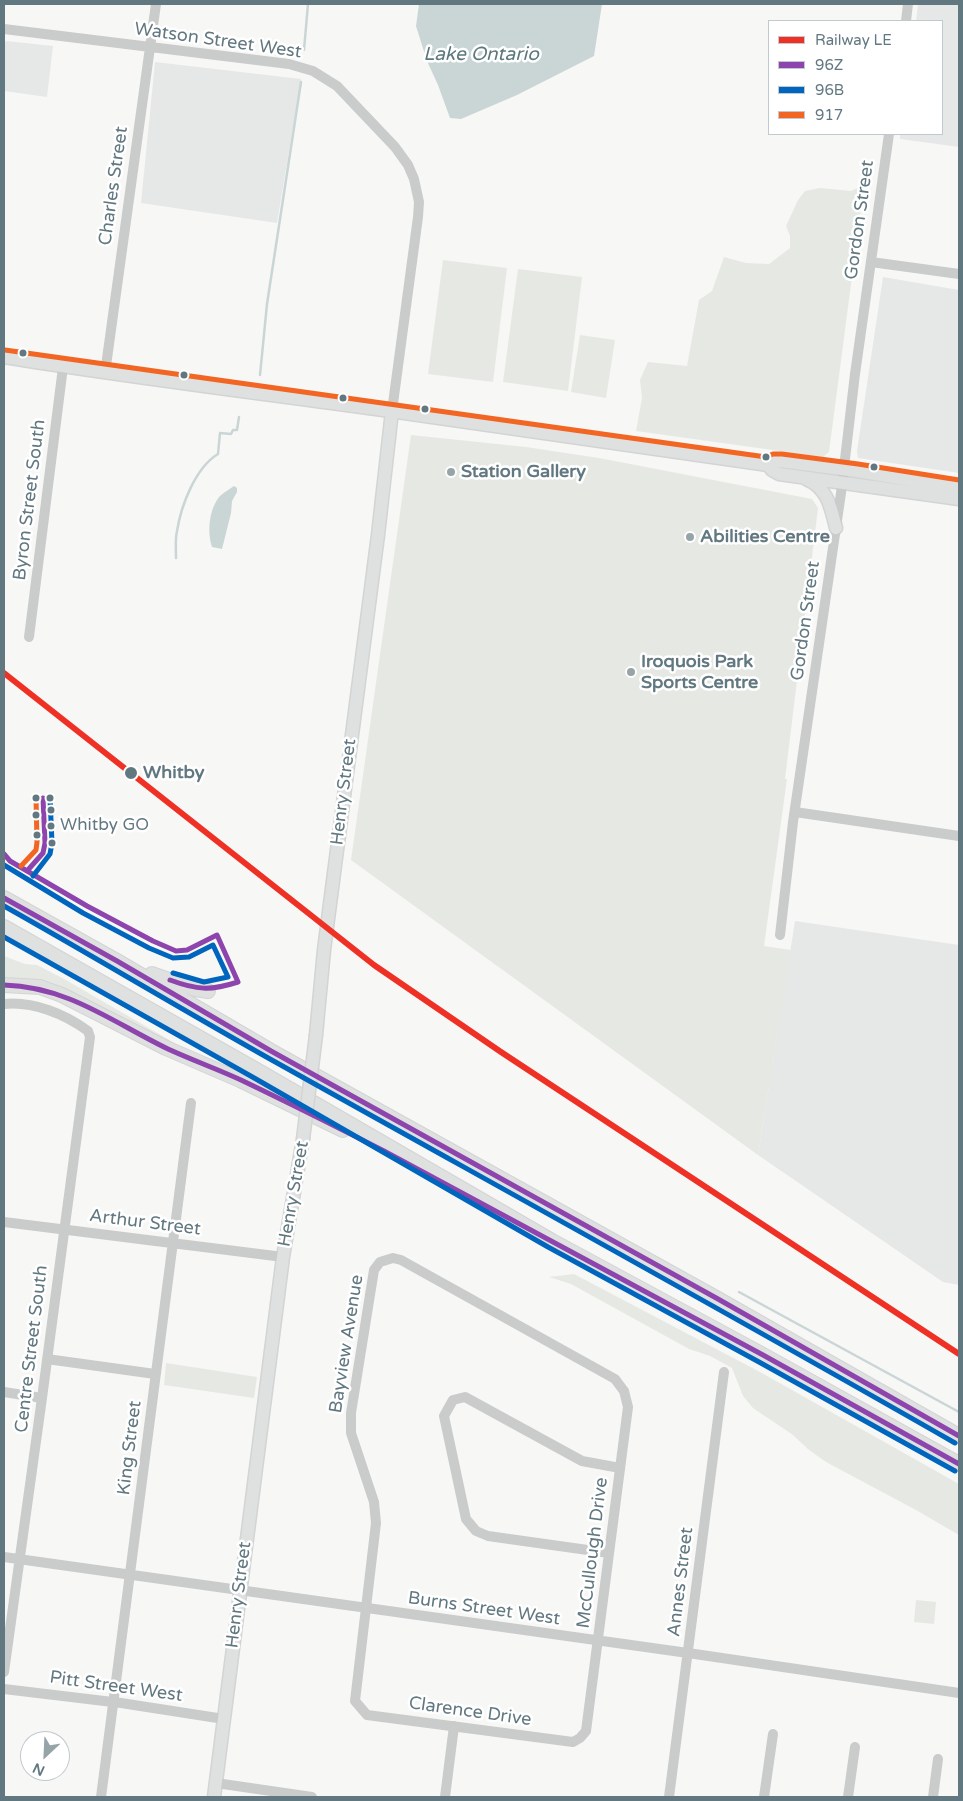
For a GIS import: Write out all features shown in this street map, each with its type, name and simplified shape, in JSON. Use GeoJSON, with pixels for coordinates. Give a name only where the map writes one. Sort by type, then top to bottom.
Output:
{"type":"FeatureCollection","features":[{"type":"Feature","properties":{"kind":"highway"},"geometry":{"type":"LineString","coordinates":[[4,888],[115,960],[195,989],[208,990]]}},
{"type":"Feature","properties":{"kind":"highway"},"geometry":{"type":"LineString","coordinates":[[4,898],[271,1051],[718,1299],[959,1436]]}},
{"type":"Feature","properties":{"kind":"highway"},"geometry":{"type":"LineString","coordinates":[[4,928],[260,1072],[552,1241]]}},
{"type":"Feature","properties":{"kind":"highway"},"geometry":{"type":"LineString","coordinates":[[4,985],[40,987],[62,995],[166,1048],[240,1080],[334,1126],[763,1355],[959,1464]]}},
{"type":"Feature","properties":{"kind":"main road"},"geometry":{"type":"LineString","coordinates":[[4,357],[63,367],[392,411],[768,465],[777,461],[959,499]]}},
{"type":"Feature","properties":{"kind":"main road","name":"Henry Street"},"geometry":{"type":"LineString","coordinates":[[214,1797],[283,1257],[303,1139],[324,950],[378,535],[392,411]]}},
{"type":"Feature","properties":{"kind":"main road"},"geometry":{"type":"LineString","coordinates":[[768,465],[775,472],[813,482],[829,500],[836,528]]}},
{"type":"Feature","properties":{"kind":"main road"},"geometry":{"type":"LineString","coordinates":[[802,478],[843,476],[959,488]]}},
{"type":"Feature","properties":{"kind":"street","name":"Charles Street"},"geometry":{"type":"LineString","coordinates":[[106,373],[156,4]]}},
{"type":"Feature","properties":{"kind":"street"},"geometry":{"type":"LineString","coordinates":[[906,20],[908,4]]}},
{"type":"Feature","properties":{"kind":"street","name":"Watson Street West"},"geometry":{"type":"LineString","coordinates":[[4,29],[289,64],[313,71],[337,86],[403,157],[414,179],[419,202],[416,238],[392,411]]}},
{"type":"Feature","properties":{"kind":"street","name":"Gordon Street"},"geometry":{"type":"LineString","coordinates":[[780,935],[795,812],[836,528],[889,135]]}},
{"type":"Feature","properties":{"kind":"street"},"geometry":{"type":"LineString","coordinates":[[871,262],[959,274]]}},
{"type":"Feature","properties":{"kind":"street","name":"Byron Street South"},"geometry":{"type":"LineString","coordinates":[[30,637],[63,367]]}},
{"type":"Feature","properties":{"kind":"street"},"geometry":{"type":"LineString","coordinates":[[795,812],[959,836]]}},
{"type":"Feature","properties":{"kind":"street","name":"Centre Street South"},"geometry":{"type":"LineString","coordinates":[[4,1004],[14,1003],[51,1011],[88,1031],[90,1037],[4,1672]]}},
{"type":"Feature","properties":{"kind":"street","name":"King Street"},"geometry":{"type":"LineString","coordinates":[[100,1797],[191,1103]]}},
{"type":"Feature","properties":{"kind":"street","name":"Arthur Street"},"geometry":{"type":"LineString","coordinates":[[4,1222],[283,1257]]}},
{"type":"Feature","properties":{"kind":"street","name":"Bayview Avenue"},"geometry":{"type":"LineString","coordinates":[[367,1608],[376,1523],[374,1502],[351,1433],[351,1413],[374,1270],[380,1262],[393,1258],[401,1260],[615,1378],[624,1392],[628,1406],[620,1468]]}},
{"type":"Feature","properties":{"kind":"street"},"geometry":{"type":"LineString","coordinates":[[47,1358],[155,1374]]}},
{"type":"Feature","properties":{"kind":"street","name":"Annes Street"},"geometry":{"type":"LineString","coordinates":[[669,1797],[724,1372]]}},
{"type":"Feature","properties":{"kind":"street"},"geometry":{"type":"LineString","coordinates":[[4,1392],[42,1398]]}},
{"type":"Feature","properties":{"kind":"street"},"geometry":{"type":"LineString","coordinates":[[609,1553],[488,1536],[476,1531],[466,1519],[444,1416],[453,1400],[465,1397],[582,1461],[620,1468]]}},
{"type":"Feature","properties":{"kind":"street","name":"McCullough Drive"},"geometry":{"type":"LineString","coordinates":[[598,1641],[620,1468]]}},
{"type":"Feature","properties":{"kind":"street","name":"Burns Street West"},"geometry":{"type":"LineString","coordinates":[[4,1557],[688,1653],[959,1694]]}},
{"type":"Feature","properties":{"kind":"street","name":"Clarence Drive"},"geometry":{"type":"LineString","coordinates":[[367,1608],[355,1701],[366,1715],[573,1742],[580,1738],[586,1730],[598,1641]]}},
{"type":"Feature","properties":{"kind":"street","name":"Pitt Street West"},"geometry":{"type":"LineString","coordinates":[[4,1689],[112,1702],[224,1719]]}},
{"type":"Feature","properties":{"kind":"street"},"geometry":{"type":"LineString","coordinates":[[446,1797],[454,1726]]}},
{"type":"Feature","properties":{"kind":"street"},"geometry":{"type":"LineString","coordinates":[[764,1797],[773,1734]]}},
{"type":"Feature","properties":{"kind":"street"},"geometry":{"type":"LineString","coordinates":[[848,1797],[855,1747]]}},
{"type":"Feature","properties":{"kind":"street"},"geometry":{"type":"LineString","coordinates":[[933,1797],[938,1759]]}},
{"type":"Feature","properties":{"kind":"street"},"geometry":{"type":"LineString","coordinates":[[216,1783],[312,1797]]}},
{"type":"Feature","properties":{"kind":"shaded area"},"geometry":{"type":"Polygon","coordinates":[[[918,4],[959,4],[959,147],[900,139],[900,135],[943,135],[943,20],[916,20],[918,4]]]}},
{"type":"Feature","properties":{"kind":"shaded area"},"geometry":{"type":"Polygon","coordinates":[[[6,41],[53,46],[47,97],[4,91],[4,44],[6,41]]]}},
{"type":"Feature","properties":{"kind":"shaded area"},"geometry":{"type":"Polygon","coordinates":[[[155,62],[301,79],[277,223],[141,203],[155,62]]]}},
{"type":"Feature","properties":{"kind":"shaded area"},"geometry":{"type":"Polygon","coordinates":[[[864,185],[829,452],[823,457],[636,431],[642,398],[640,380],[648,362],[687,366],[699,300],[712,291],[724,257],[746,263],[769,264],[790,248],[790,236],[786,226],[798,200],[805,191],[820,188],[851,191],[864,185]]]}},
{"type":"Feature","properties":{"kind":"shaded area"},"geometry":{"type":"Polygon","coordinates":[[[443,260],[507,268],[493,382],[428,374],[443,260]]]}},
{"type":"Feature","properties":{"kind":"shaded area"},"geometry":{"type":"Polygon","coordinates":[[[518,269],[582,277],[568,391],[503,382],[518,269]]]}},
{"type":"Feature","properties":{"kind":"shaded area"},"geometry":{"type":"Polygon","coordinates":[[[883,277],[959,290],[959,473],[858,458],[857,451],[883,277]]]}},
{"type":"Feature","properties":{"kind":"shaded area"},"geometry":{"type":"Polygon","coordinates":[[[580,335],[615,340],[606,398],[571,392],[580,335]]]}},
{"type":"Feature","properties":{"kind":"shaded area"},"geometry":{"type":"Polygon","coordinates":[[[411,435],[526,447],[599,458],[812,499],[818,508],[785,779],[787,779],[764,946],[791,950],[758,1155],[351,860],[411,435]]]}},
{"type":"Feature","properties":{"kind":"shaded area"},"geometry":{"type":"Polygon","coordinates":[[[795,921],[959,945],[959,1285],[943,1282],[758,1155],[795,921]]]}},
{"type":"Feature","properties":{"kind":"shaded area"},"geometry":{"type":"Polygon","coordinates":[[[4,956],[25,964],[37,965],[66,980],[197,1056],[47,982],[4,978],[4,956]]]}},
{"type":"Feature","properties":{"kind":"shaded area"},"geometry":{"type":"Polygon","coordinates":[[[574,1274],[760,1372],[959,1484],[959,1535],[826,1462],[809,1450],[793,1435],[753,1408],[743,1396],[732,1368],[710,1356],[689,1349],[571,1284],[549,1277],[574,1274]]]}},
{"type":"Feature","properties":{"kind":"shaded area"},"geometry":{"type":"Polygon","coordinates":[[[166,1363],[257,1377],[254,1398],[164,1385],[166,1363]]]}},
{"type":"Feature","properties":{"kind":"shaded area"},"geometry":{"type":"Polygon","coordinates":[[[916,1600],[936,1602],[934,1624],[914,1622],[916,1600]]]}},
{"type":"Feature","properties":{"kind":"water","name":"Lake Ontario"},"geometry":{"type":"Polygon","coordinates":[[[419,4],[602,4],[594,56],[517,95],[461,119],[450,118],[427,61],[416,26],[419,4]]]}},
{"type":"Feature","properties":{"kind":"water"},"geometry":{"type":"Polygon","coordinates":[[[234,486],[237,488],[237,492],[232,501],[222,549],[212,547],[209,527],[213,507],[220,496],[234,486]]]}},
{"type":"Feature","properties":{"kind":"waterway"},"geometry":{"type":"LineString","coordinates":[[304,50],[308,4]]}},
{"type":"Feature","properties":{"kind":"waterway"},"geometry":{"type":"LineString","coordinates":[[260,375],[267,304],[301,82]]}},
{"type":"Feature","properties":{"kind":"waterway"},"geometry":{"type":"LineString","coordinates":[[176,558],[176,538],[179,521],[190,488],[202,468],[218,454],[220,433],[231,434],[233,430],[237,430],[239,417]]}},
{"type":"Feature","properties":{"kind":"waterway"},"geometry":{"type":"LineString","coordinates":[[739,1292],[959,1412]]}},
{"type":"Feature","properties":{"kind":"rail line","name":"LE"},"geometry":{"type":"LineString","coordinates":[[4,673],[374,965],[501,1052],[959,1354]]}},
{"type":"Feature","properties":{"kind":"transit line","name":"917"},"geometry":{"type":"LineString","coordinates":[[5,350],[766,457],[773,454],[782,454],[959,480]]}},
{"type":"Feature","properties":{"kind":"transit line","name":"917"},"geometry":{"type":"LineString","coordinates":[[21,866],[36,850],[36,798]]}},
{"type":"Feature","properties":{"kind":"transit line","name":"96Z"},"geometry":{"type":"LineString","coordinates":[[27,871],[43,853],[45,843],[43,798]]}},
{"type":"Feature","properties":{"kind":"transit line","name":"96B"},"geometry":{"type":"LineString","coordinates":[[33,876],[50,854],[52,843],[50,798]]}},
{"type":"Feature","properties":{"kind":"transit line","name":"96Z"},"geometry":{"type":"LineString","coordinates":[[4,854],[10,861],[87,906],[176,951],[187,950],[217,935],[238,982],[219,987],[204,988],[188,986],[170,980]]}},
{"type":"Feature","properties":{"kind":"transit line","name":"96B"},"geometry":{"type":"LineString","coordinates":[[4,865],[83,913],[149,948],[173,958],[189,957],[213,945],[228,977],[204,982],[173,973]]}},
{"type":"Feature","properties":{"kind":"transit line","name":"96Z"},"geometry":{"type":"LineString","coordinates":[[4,898],[117,961],[271,1051],[718,1299],[959,1436]]}},
{"type":"Feature","properties":{"kind":"transit line","name":"96B"},"geometry":{"type":"LineString","coordinates":[[4,906],[270,1059],[955,1443]]}},
{"type":"Feature","properties":{"kind":"transit line","name":"96B"},"geometry":{"type":"LineString","coordinates":[[4,937],[548,1247],[955,1471]]}},
{"type":"Feature","properties":{"kind":"transit line","name":"96Z"},"geometry":{"type":"LineString","coordinates":[[4,985],[27,987],[70,999],[109,1017],[168,1049],[241,1080],[331,1124],[763,1355],[959,1464]]}},
{"type":"Feature","properties":{"kind":"place","name":"Station Gallery"},"geometry":{"type":"Point","coordinates":[451,472]}},
{"type":"Feature","properties":{"kind":"place","name":"Abilities Centre"},"geometry":{"type":"Point","coordinates":[690,537]}},
{"type":"Feature","properties":{"kind":"place","name":"Iroquois Park Sports Centre"},"geometry":{"type":"Point","coordinates":[631,672]}},
{"type":"Feature","properties":{"kind":"place","name":"Whitby"},"geometry":{"type":"Point","coordinates":[131,773]}},
{"type":"Feature","properties":{"kind":"place","name":"Whitby GO"},"geometry":{"type":"Point","coordinates":[51,826]}}]}
